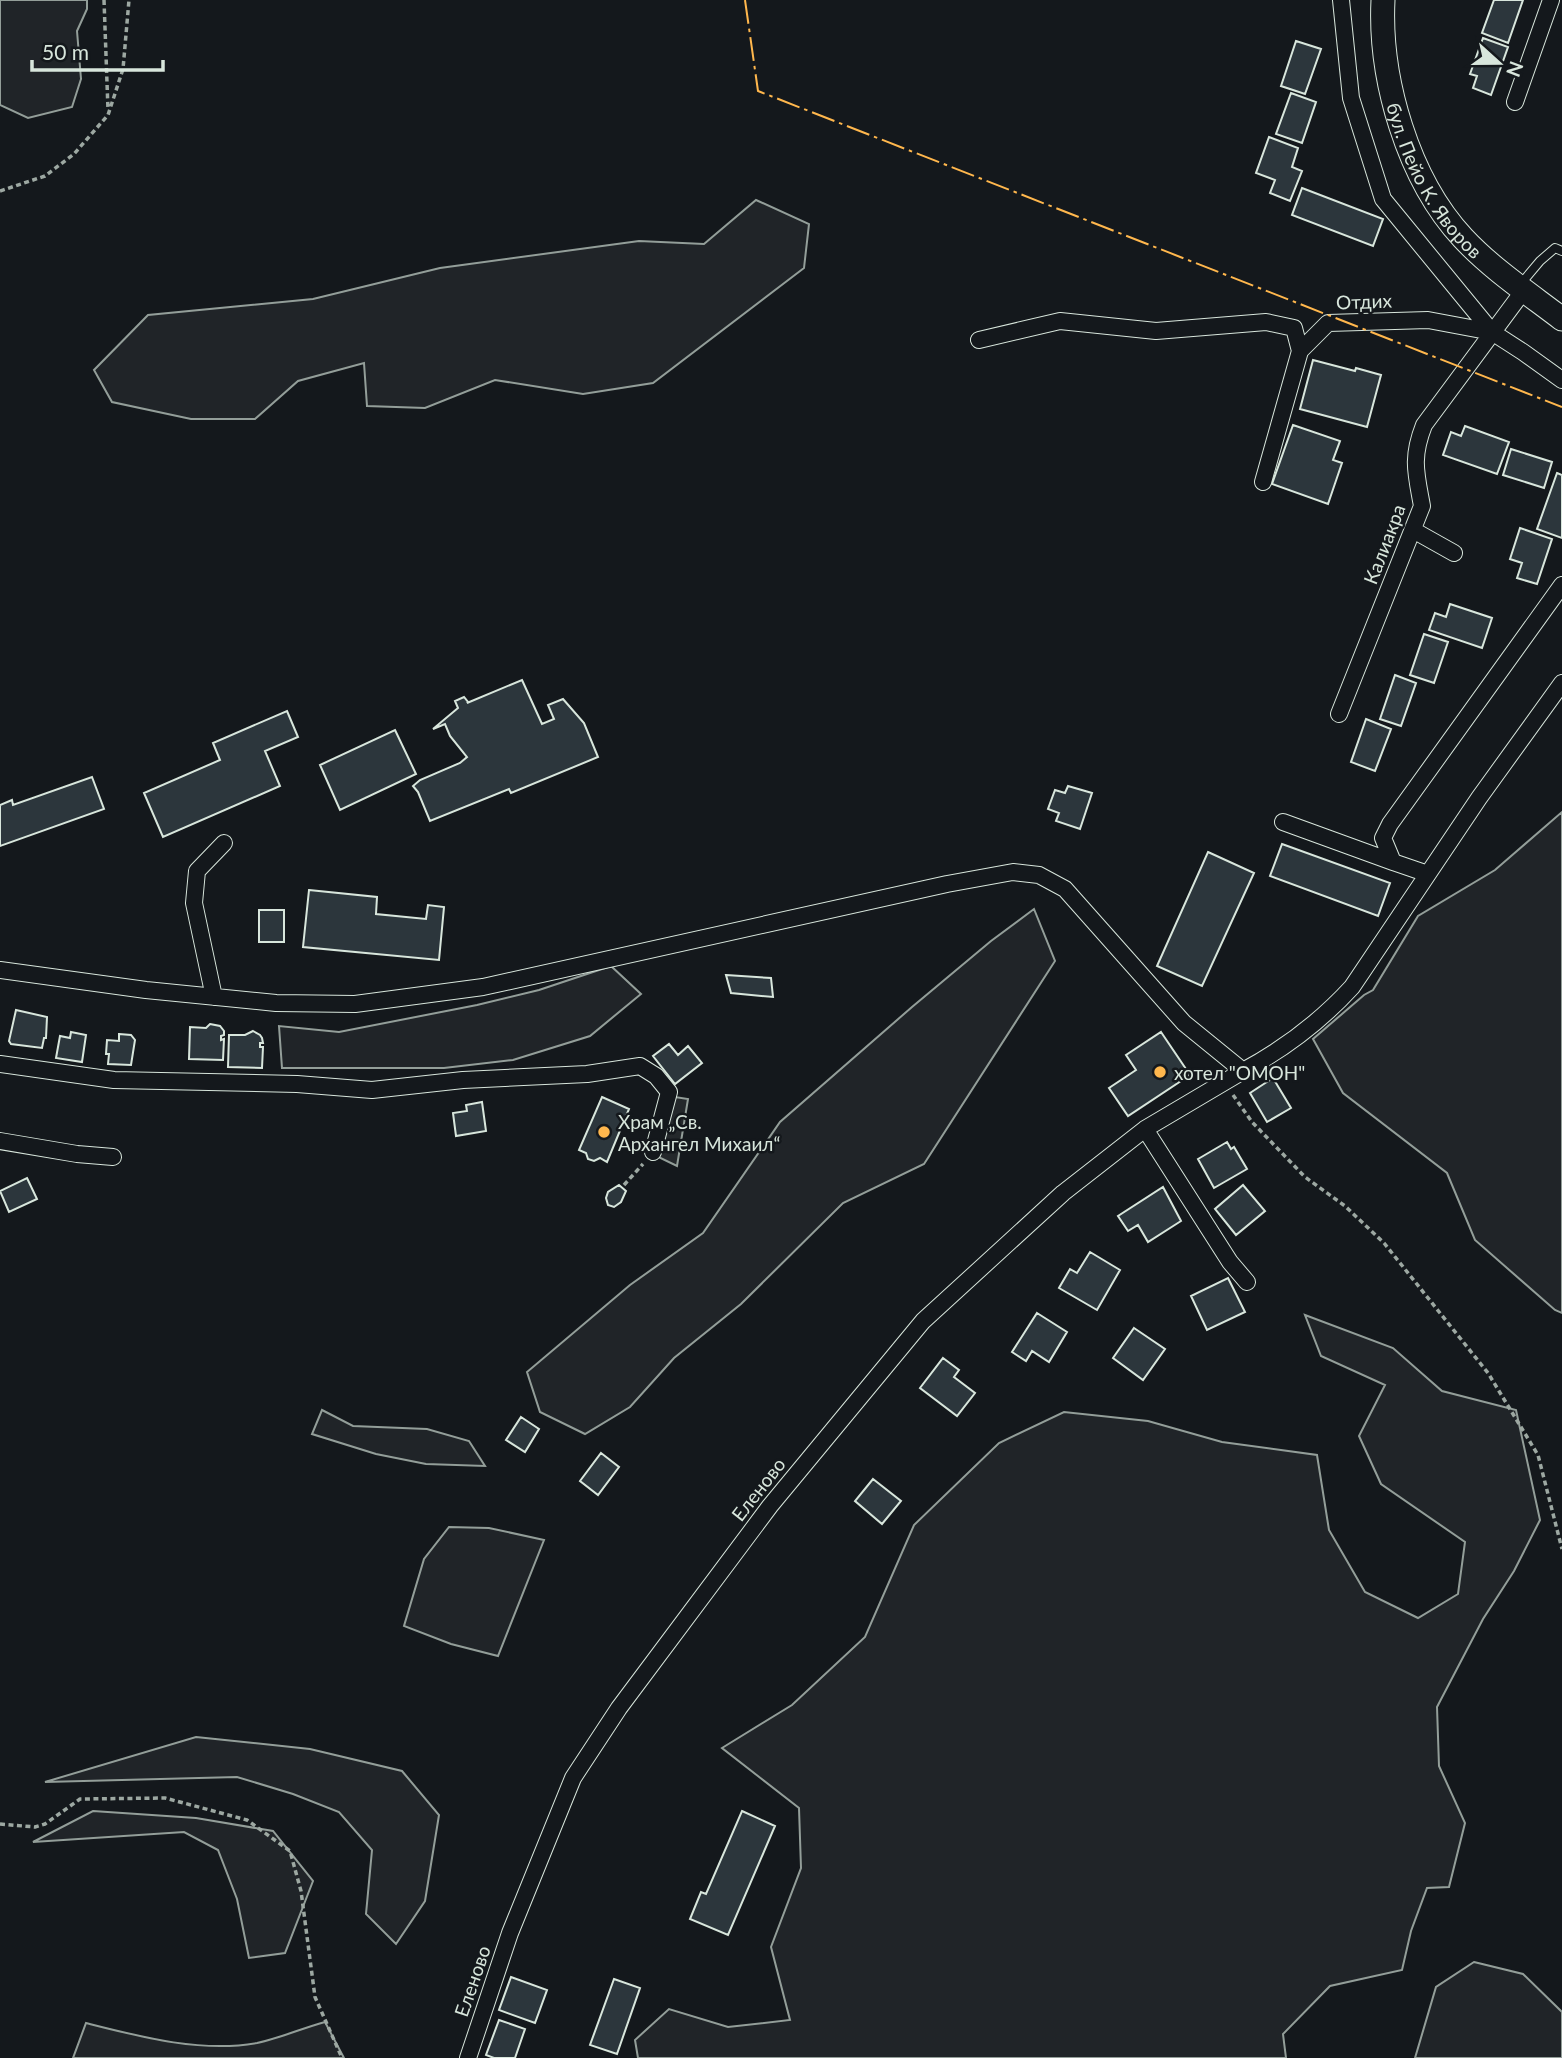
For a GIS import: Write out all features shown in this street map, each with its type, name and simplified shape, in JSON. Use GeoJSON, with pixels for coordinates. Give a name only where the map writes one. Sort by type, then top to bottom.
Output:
{"type":"FeatureCollection","features":[{"type":"Feature","properties":{"kind":"street"},"geometry":{"type":"LineString","coordinates":[[1341,0],[1350,98],[1383,199],[1492,332],[1562,380]]}},
{"type":"Feature","properties":{"kind":"street","name":"бул. Пейо К. Яворов"},"geometry":{"type":"LineString","coordinates":[[1383,0],[1385,60],[1394,104],[1409,149],[1443,212],[1461,236],[1485,260],[1562,319]]}},
{"type":"Feature","properties":{"kind":"street"},"geometry":{"type":"LineString","coordinates":[[1515,102],[1551,0]]}},
{"type":"Feature","properties":{"kind":"street","name":"Калиакра"},"geometry":{"type":"LineString","coordinates":[[1339,714],[1422,506],[1416,474],[1416,447],[1424,425],[1521,289]]}},
{"type":"Feature","properties":{"kind":"street","name":"Отдих"},"geometry":{"type":"LineString","coordinates":[[1263,482],[1300,351],[1328,323],[1428,320],[1492,332]]}},
{"type":"Feature","properties":{"kind":"street"},"geometry":{"type":"LineString","coordinates":[[979,340],[1060,321],[1156,331],[1266,322],[1294,328],[1300,351]]}},
{"type":"Feature","properties":{"kind":"street"},"geometry":{"type":"LineString","coordinates":[[1413,530],[1454,553]]}},
{"type":"Feature","properties":{"kind":"street"},"geometry":{"type":"LineString","coordinates":[[1392,862],[1383,838],[1390,824],[1562,585]]}},
{"type":"Feature","properties":{"kind":"street","name":"Еленово"},"geometry":{"type":"LineString","coordinates":[[468,2058],[510,1933],[573,1778],[619,1708],[770,1506],[923,1321],[1063,1193],[1145,1129],[1280,1051],[1335,1005],[1352,987],[1479,798],[1562,683]]}},
{"type":"Feature","properties":{"kind":"street"},"geometry":{"type":"LineString","coordinates":[[1283,822],[1428,874]]}},
{"type":"Feature","properties":{"kind":"street"},"geometry":{"type":"LineString","coordinates":[[214,997],[194,903],[197,871],[224,843]]}},
{"type":"Feature","properties":{"kind":"street"},"geometry":{"type":"LineString","coordinates":[[0,970],[146,990],[276,1003],[355,1004],[484,987],[947,884],[1013,873],[1039,875],[1065,889],[1184,1023],[1243,1072]]}},
{"type":"Feature","properties":{"kind":"street"},"geometry":{"type":"LineString","coordinates":[[0,1065],[114,1080],[297,1084],[372,1090],[463,1080],[587,1074],[640,1066],[656,1076],[669,1092],[653,1152]]}},
{"type":"Feature","properties":{"kind":"street"},"geometry":{"type":"LineString","coordinates":[[1145,1129],[1230,1262],[1247,1282]]}},
{"type":"Feature","properties":{"kind":"street"},"geometry":{"type":"LineString","coordinates":[[0,1141],[77,1154],[114,1157]]}},
{"type":"Feature","properties":{"kind":"lane"},"geometry":{"type":"LineString","coordinates":[[1521,289],[1540,261],[1555,248],[1562,251]]}},
{"type":"Feature","properties":{"kind":"path"},"geometry":{"type":"LineString","coordinates":[[104,0],[108,115]]}},
{"type":"Feature","properties":{"kind":"path"},"geometry":{"type":"LineString","coordinates":[[0,191],[45,176],[74,154],[108,115],[123,69],[128,0]]}},
{"type":"Feature","properties":{"kind":"path"},"geometry":{"type":"LineString","coordinates":[[1224,1083],[1252,1122],[1305,1177],[1345,1206],[1384,1243],[1488,1373],[1538,1455],[1562,1549]]}},
{"type":"Feature","properties":{"kind":"path"},"geometry":{"type":"LineString","coordinates":[[624,1185],[653,1152]]}},
{"type":"Feature","properties":{"kind":"path"},"geometry":{"type":"LineString","coordinates":[[0,1824],[34,1827],[45,1824],[80,1799],[165,1798],[247,1820],[290,1851],[301,1891],[315,1997],[342,2058]]}},
{"type":"Feature","properties":{"kind":"shaded area"},"geometry":{"type":"Polygon","coordinates":[[[0,0],[87,0],[87,9],[77,31],[81,79],[72,107],[28,118],[0,105],[0,0]]]}},
{"type":"Feature","properties":{"kind":"shaded area"},"geometry":{"type":"Polygon","coordinates":[[[756,200],[809,224],[804,268],[653,383],[583,394],[495,380],[425,408],[367,406],[364,363],[298,381],[255,419],[191,419],[112,402],[94,370],[148,315],[313,299],[440,268],[639,241],[704,244],[756,200]]]}},
{"type":"Feature","properties":{"kind":"shaded area"},"geometry":{"type":"Polygon","coordinates":[[[1562,812],[1562,1313],[1555,1310],[1475,1240],[1447,1173],[1343,1093],[1313,1039],[1373,990],[1418,916],[1495,870],[1562,812]]]}},
{"type":"Feature","properties":{"kind":"shaded area"},"geometry":{"type":"Polygon","coordinates":[[[1034,909],[1055,961],[924,1164],[843,1203],[741,1304],[674,1358],[630,1407],[585,1434],[540,1412],[527,1372],[630,1285],[703,1233],[780,1122],[912,1007],[1034,909]]]}},
{"type":"Feature","properties":{"kind":"shaded area"},"geometry":{"type":"Polygon","coordinates":[[[611,966],[641,994],[590,1036],[513,1060],[444,1068],[282,1068],[279,1026],[339,1032],[539,990],[611,966]]]}},
{"type":"Feature","properties":{"kind":"shaded area"},"geometry":{"type":"Polygon","coordinates":[[[662,1095],[688,1099],[677,1166],[648,1152],[662,1095]]]}},
{"type":"Feature","properties":{"kind":"shaded area"},"geometry":{"type":"Polygon","coordinates":[[[1305,1315],[1393,1348],[1442,1391],[1516,1410],[1540,1520],[1514,1571],[1483,1619],[1437,1707],[1439,1766],[1465,1823],[1449,1887],[1427,1888],[1411,1931],[1402,1970],[1330,1986],[1283,2034],[1286,2058],[638,2058],[635,2040],[669,2009],[728,2027],[790,2020],[771,1947],[801,1868],[799,1808],[722,1748],[792,1705],[865,1637],[914,1525],[999,1443],[1064,1412],[1148,1421],[1222,1442],[1317,1455],[1329,1530],[1365,1592],[1418,1618],[1458,1594],[1465,1542],[1381,1484],[1359,1436],[1385,1385],[1321,1356],[1305,1315]]]}},
{"type":"Feature","properties":{"kind":"shaded area"},"geometry":{"type":"Polygon","coordinates":[[[322,1410],[353,1426],[427,1429],[469,1441],[485,1466],[426,1464],[376,1454],[312,1434],[322,1410]]]}},
{"type":"Feature","properties":{"kind":"shaded area"},"geometry":{"type":"Polygon","coordinates":[[[449,1527],[489,1528],[544,1540],[498,1656],[451,1644],[404,1626],[424,1559],[449,1527]]]}},
{"type":"Feature","properties":{"kind":"shaded area"},"geometry":{"type":"Polygon","coordinates":[[[196,1737],[310,1749],[402,1771],[439,1815],[425,1901],[396,1944],[366,1914],[372,1850],[339,1812],[237,1777],[45,1782],[196,1737]]]}},
{"type":"Feature","properties":{"kind":"shaded area"},"geometry":{"type":"Polygon","coordinates":[[[93,1811],[196,1818],[273,1831],[313,1881],[285,1953],[249,1958],[237,1899],[218,1850],[184,1832],[33,1842],[93,1811]]]}},
{"type":"Feature","properties":{"kind":"shaded area"},"geometry":{"type":"Polygon","coordinates":[[[1474,1962],[1523,1974],[1562,2012],[1562,2058],[1415,2058],[1436,1987],[1474,1962]]]}},
{"type":"Feature","properties":{"kind":"shaded area"},"geometry":{"type":"Polygon","coordinates":[[[325,2022],[344,2058],[73,2058],[86,2023],[171,2042],[236,2046],[257,2043],[325,2022]]]}},
{"type":"Feature","properties":{"kind":"building"},"geometry":{"type":"Polygon","coordinates":[[[1494,0],[1523,0],[1508,43],[1482,33],[1494,0]]]}},
{"type":"Feature","properties":{"kind":"building"},"geometry":{"type":"Polygon","coordinates":[[[1483,38],[1508,47],[1491,95],[1473,88],[1477,76],[1470,74],[1483,38]]]}},
{"type":"Feature","properties":{"kind":"building"},"geometry":{"type":"Polygon","coordinates":[[[1296,41],[1321,49],[1305,94],[1281,86],[1296,41]]]}},
{"type":"Feature","properties":{"kind":"building"},"geometry":{"type":"Polygon","coordinates":[[[1291,93],[1316,102],[1302,143],[1276,134],[1291,93]]]}},
{"type":"Feature","properties":{"kind":"building"},"geometry":{"type":"Polygon","coordinates":[[[1269,137],[1298,148],[1292,167],[1302,171],[1290,201],[1270,193],[1275,180],[1256,173],[1269,137]]]}},
{"type":"Feature","properties":{"kind":"building"},"geometry":{"type":"Polygon","coordinates":[[[1302,188],[1383,219],[1373,246],[1292,215],[1302,188]]]}},
{"type":"Feature","properties":{"kind":"building"},"geometry":{"type":"Polygon","coordinates":[[[1313,360],[1381,375],[1367,427],[1300,409],[1313,360]]]}},
{"type":"Feature","properties":{"kind":"building"},"geometry":{"type":"Polygon","coordinates":[[[1293,425],[1340,441],[1333,460],[1342,463],[1328,504],[1272,484],[1293,425]]]}},
{"type":"Feature","properties":{"kind":"building"},"geometry":{"type":"Polygon","coordinates":[[[1465,426],[1509,442],[1497,474],[1443,455],[1451,432],[1461,436],[1465,426]]]}},
{"type":"Feature","properties":{"kind":"building"},"geometry":{"type":"Polygon","coordinates":[[[1511,449],[1552,462],[1544,488],[1503,475],[1511,449]]]}},
{"type":"Feature","properties":{"kind":"building"},"geometry":{"type":"Polygon","coordinates":[[[1557,473],[1562,475],[1562,538],[1537,529],[1557,473]]]}},
{"type":"Feature","properties":{"kind":"building"},"geometry":{"type":"Polygon","coordinates":[[[1520,528],[1552,539],[1537,584],[1517,578],[1522,563],[1510,559],[1520,528]]]}},
{"type":"Feature","properties":{"kind":"building"},"geometry":{"type":"Polygon","coordinates":[[[1450,604],[1492,618],[1482,648],[1429,630],[1435,613],[1446,617],[1450,604]]]}},
{"type":"Feature","properties":{"kind":"building"},"geometry":{"type":"Polygon","coordinates":[[[1424,634],[1448,642],[1434,683],[1410,675],[1424,634]]]}},
{"type":"Feature","properties":{"kind":"building"},"geometry":{"type":"Polygon","coordinates":[[[1395,675],[1416,683],[1401,726],[1380,719],[1395,675]]]}},
{"type":"Feature","properties":{"kind":"building"},"geometry":{"type":"Polygon","coordinates":[[[522,680],[542,724],[554,719],[548,705],[563,699],[584,723],[598,757],[511,793],[509,789],[430,821],[413,786],[467,757],[450,736],[445,724],[433,729],[458,708],[455,701],[464,697],[467,703],[522,680]]]}},
{"type":"Feature","properties":{"kind":"building"},"geometry":{"type":"Polygon","coordinates":[[[287,711],[298,737],[265,751],[280,786],[163,837],[144,793],[220,760],[213,743],[287,711]]]}},
{"type":"Feature","properties":{"kind":"building"},"geometry":{"type":"Polygon","coordinates":[[[1366,719],[1391,729],[1375,771],[1351,762],[1366,719]]]}},
{"type":"Feature","properties":{"kind":"building"},"geometry":{"type":"Polygon","coordinates":[[[395,730],[416,774],[340,810],[320,765],[395,730]]]}},
{"type":"Feature","properties":{"kind":"building"},"geometry":{"type":"Polygon","coordinates":[[[92,777],[104,809],[0,846],[0,805],[12,800],[13,805],[92,777]]]}},
{"type":"Feature","properties":{"kind":"building"},"geometry":{"type":"Polygon","coordinates":[[[1068,786],[1092,793],[1080,829],[1056,821],[1059,813],[1048,809],[1055,790],[1065,793],[1068,786]]]}},
{"type":"Feature","properties":{"kind":"building"},"geometry":{"type":"Polygon","coordinates":[[[1282,844],[1390,883],[1378,916],[1270,876],[1282,844]]]}},
{"type":"Feature","properties":{"kind":"building"},"geometry":{"type":"Polygon","coordinates":[[[1208,852],[1254,873],[1202,986],[1157,966],[1208,852]]]}},
{"type":"Feature","properties":{"kind":"building"},"geometry":{"type":"Polygon","coordinates":[[[309,890],[377,897],[376,914],[426,919],[428,905],[444,907],[439,960],[303,947],[309,890]]]}},
{"type":"Feature","properties":{"kind":"building"},"geometry":{"type":"Polygon","coordinates":[[[259,910],[284,910],[284,942],[259,942],[259,910]]]}},
{"type":"Feature","properties":{"kind":"building"},"geometry":{"type":"Polygon","coordinates":[[[726,975],[771,978],[773,997],[731,993],[726,975]]]}},
{"type":"Feature","properties":{"kind":"building"},"geometry":{"type":"Polygon","coordinates":[[[16,1010],[47,1017],[46,1038],[42,1048],[11,1044],[9,1041],[16,1010]]]}},
{"type":"Feature","properties":{"kind":"building"},"geometry":{"type":"Polygon","coordinates":[[[210,1024],[220,1026],[224,1031],[221,1036],[221,1040],[224,1039],[223,1060],[189,1059],[190,1027],[206,1028],[210,1024]]]}},
{"type":"Feature","properties":{"kind":"building"},"geometry":{"type":"Polygon","coordinates":[[[253,1031],[262,1038],[262,1068],[228,1067],[229,1035],[245,1035],[253,1031]]]}},
{"type":"Feature","properties":{"kind":"building"},"geometry":{"type":"Polygon","coordinates":[[[71,1032],[86,1035],[82,1062],[56,1058],[60,1036],[70,1038],[71,1032]]]}},
{"type":"Feature","properties":{"kind":"building","name":"хотел \"ОМОН\""},"geometry":{"type":"Polygon","coordinates":[[[1161,1032],[1190,1075],[1128,1116],[1109,1088],[1136,1070],[1126,1055],[1161,1032]]]}},
{"type":"Feature","properties":{"kind":"building"},"geometry":{"type":"Polygon","coordinates":[[[119,1034],[131,1035],[135,1040],[131,1065],[108,1064],[107,1040],[119,1041],[119,1034]]]}},
{"type":"Feature","properties":{"kind":"building"},"geometry":{"type":"Polygon","coordinates":[[[669,1044],[678,1055],[688,1046],[702,1063],[675,1084],[653,1056],[669,1044]]]}},
{"type":"Feature","properties":{"kind":"building"},"geometry":{"type":"Polygon","coordinates":[[[1273,1078],[1291,1108],[1267,1122],[1250,1093],[1273,1078]]]}},
{"type":"Feature","properties":{"kind":"building"},"geometry":{"type":"Polygon","coordinates":[[[602,1097],[629,1109],[607,1162],[600,1158],[594,1161],[588,1159],[586,1153],[579,1150],[602,1097]]]}},
{"type":"Feature","properties":{"kind":"building"},"geometry":{"type":"Polygon","coordinates":[[[482,1102],[486,1131],[456,1136],[453,1113],[467,1111],[466,1105],[482,1102]]]}},
{"type":"Feature","properties":{"kind":"building"},"geometry":{"type":"Polygon","coordinates":[[[1227,1142],[1231,1149],[1234,1147],[1247,1169],[1214,1188],[1198,1159],[1227,1142]]]}},
{"type":"Feature","properties":{"kind":"building"},"geometry":{"type":"Polygon","coordinates":[[[27,1178],[37,1199],[9,1212],[0,1191],[27,1178]]]}},
{"type":"Feature","properties":{"kind":"building"},"geometry":{"type":"Polygon","coordinates":[[[619,1185],[626,1191],[621,1202],[614,1207],[608,1205],[608,1192],[619,1185]]]}},
{"type":"Feature","properties":{"kind":"building"},"geometry":{"type":"Polygon","coordinates":[[[1243,1185],[1265,1211],[1236,1235],[1215,1209],[1243,1185]]]}},
{"type":"Feature","properties":{"kind":"building"},"geometry":{"type":"Polygon","coordinates":[[[1163,1187],[1181,1221],[1148,1242],[1138,1225],[1128,1231],[1118,1216],[1163,1187]]]}},
{"type":"Feature","properties":{"kind":"building"},"geometry":{"type":"Polygon","coordinates":[[[1090,1252],[1120,1270],[1097,1310],[1059,1288],[1070,1269],[1077,1273],[1090,1252]]]}},
{"type":"Feature","properties":{"kind":"building"},"geometry":{"type":"Polygon","coordinates":[[[1228,1278],[1245,1312],[1207,1330],[1191,1296],[1228,1278]]]}},
{"type":"Feature","properties":{"kind":"building"},"geometry":{"type":"Polygon","coordinates":[[[1037,1313],[1067,1332],[1049,1362],[1032,1351],[1026,1361],[1012,1352],[1037,1313]]]}},
{"type":"Feature","properties":{"kind":"building"},"geometry":{"type":"Polygon","coordinates":[[[1134,1328],[1165,1349],[1143,1380],[1113,1358],[1134,1328]]]}},
{"type":"Feature","properties":{"kind":"building"},"geometry":{"type":"Polygon","coordinates":[[[943,1358],[959,1370],[954,1377],[975,1393],[957,1416],[920,1388],[943,1358]]]}},
{"type":"Feature","properties":{"kind":"building"},"geometry":{"type":"Polygon","coordinates":[[[521,1417],[539,1429],[525,1452],[506,1440],[521,1417]]]}},
{"type":"Feature","properties":{"kind":"building"},"geometry":{"type":"Polygon","coordinates":[[[601,1453],[619,1467],[598,1495],[580,1481],[601,1453]]]}},
{"type":"Feature","properties":{"kind":"building"},"geometry":{"type":"Polygon","coordinates":[[[873,1479],[901,1501],[882,1524],[855,1501],[873,1479]]]}},
{"type":"Feature","properties":{"kind":"building"},"geometry":{"type":"Polygon","coordinates":[[[742,1811],[775,1826],[728,1935],[690,1919],[701,1892],[706,1894],[742,1811]]]}},
{"type":"Feature","properties":{"kind":"building"},"geometry":{"type":"Polygon","coordinates":[[[511,1977],[547,1990],[535,2023],[499,2010],[511,1977]]]}},
{"type":"Feature","properties":{"kind":"building"},"geometry":{"type":"Polygon","coordinates":[[[614,1979],[640,1988],[617,2054],[590,2045],[614,1979]]]}},
{"type":"Feature","properties":{"kind":"building"},"geometry":{"type":"Polygon","coordinates":[[[499,2020],[525,2029],[515,2058],[494,2058],[486,2055],[499,2020]]]}},
{"type":"Feature","properties":{"kind":"power"},"geometry":{"type":"LineString","coordinates":[[745,0],[758,91],[1562,407]]}},
{"type":"Feature","properties":{"kind":"place","name":"хотел \"ОМОН\""},"geometry":{"type":"Point","coordinates":[1160,1072]}},
{"type":"Feature","properties":{"kind":"place","name":"Храм „Св. Архангел Михаил“"},"geometry":{"type":"Point","coordinates":[604,1132]}}]}
